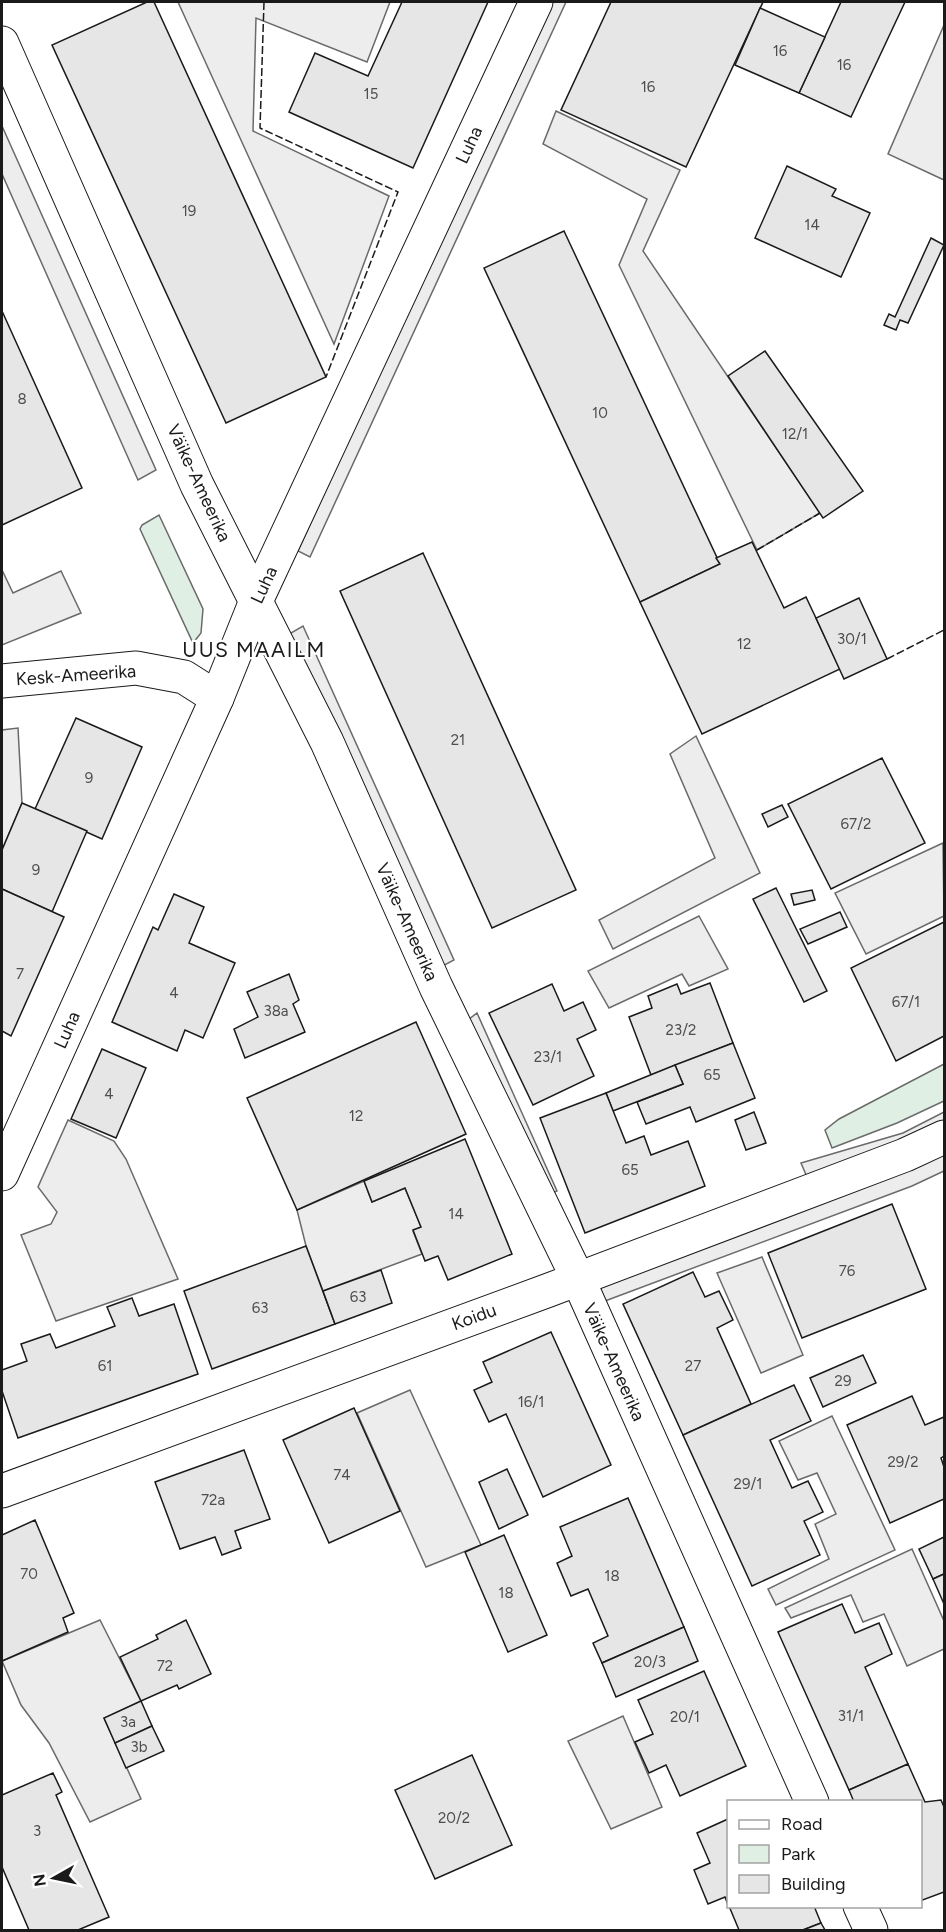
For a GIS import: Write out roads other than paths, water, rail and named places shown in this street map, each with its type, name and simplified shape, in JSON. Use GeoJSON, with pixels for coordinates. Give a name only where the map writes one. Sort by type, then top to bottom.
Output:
{"type":"FeatureCollection","features":[{"type":"Feature","properties":{"kind":"street","name":"Luha"},"geometry":{"type":"LineString","coordinates":[[2,1174],[217,698],[256,601],[536,2]]}},
{"type":"Feature","properties":{"kind":"street","name":"Väike-Ameerika"},"geometry":{"type":"LineString","coordinates":[[2,43],[197,485],[327,742],[436,987],[578,1279],[811,1800]]}},
{"type":"Feature","properties":{"kind":"street","name":"Kesk-Ameerika"},"geometry":{"type":"LineString","coordinates":[[2,681],[136,668],[184,677],[217,698]]}},
{"type":"Feature","properties":{"kind":"street","name":"Koidu"},"geometry":{"type":"LineString","coordinates":[[2,1491],[578,1279],[905,1155],[945,1137]]}},
{"type":"Feature","properties":{"kind":"street"},"geometry":{"type":"LineString","coordinates":[[861,1908],[871,1930]]}},
{"type":"Feature","properties":{"kind":"district","name":"UUS MAAILM"},"geometry":{"type":"Point","coordinates":[254,649]}}]}
